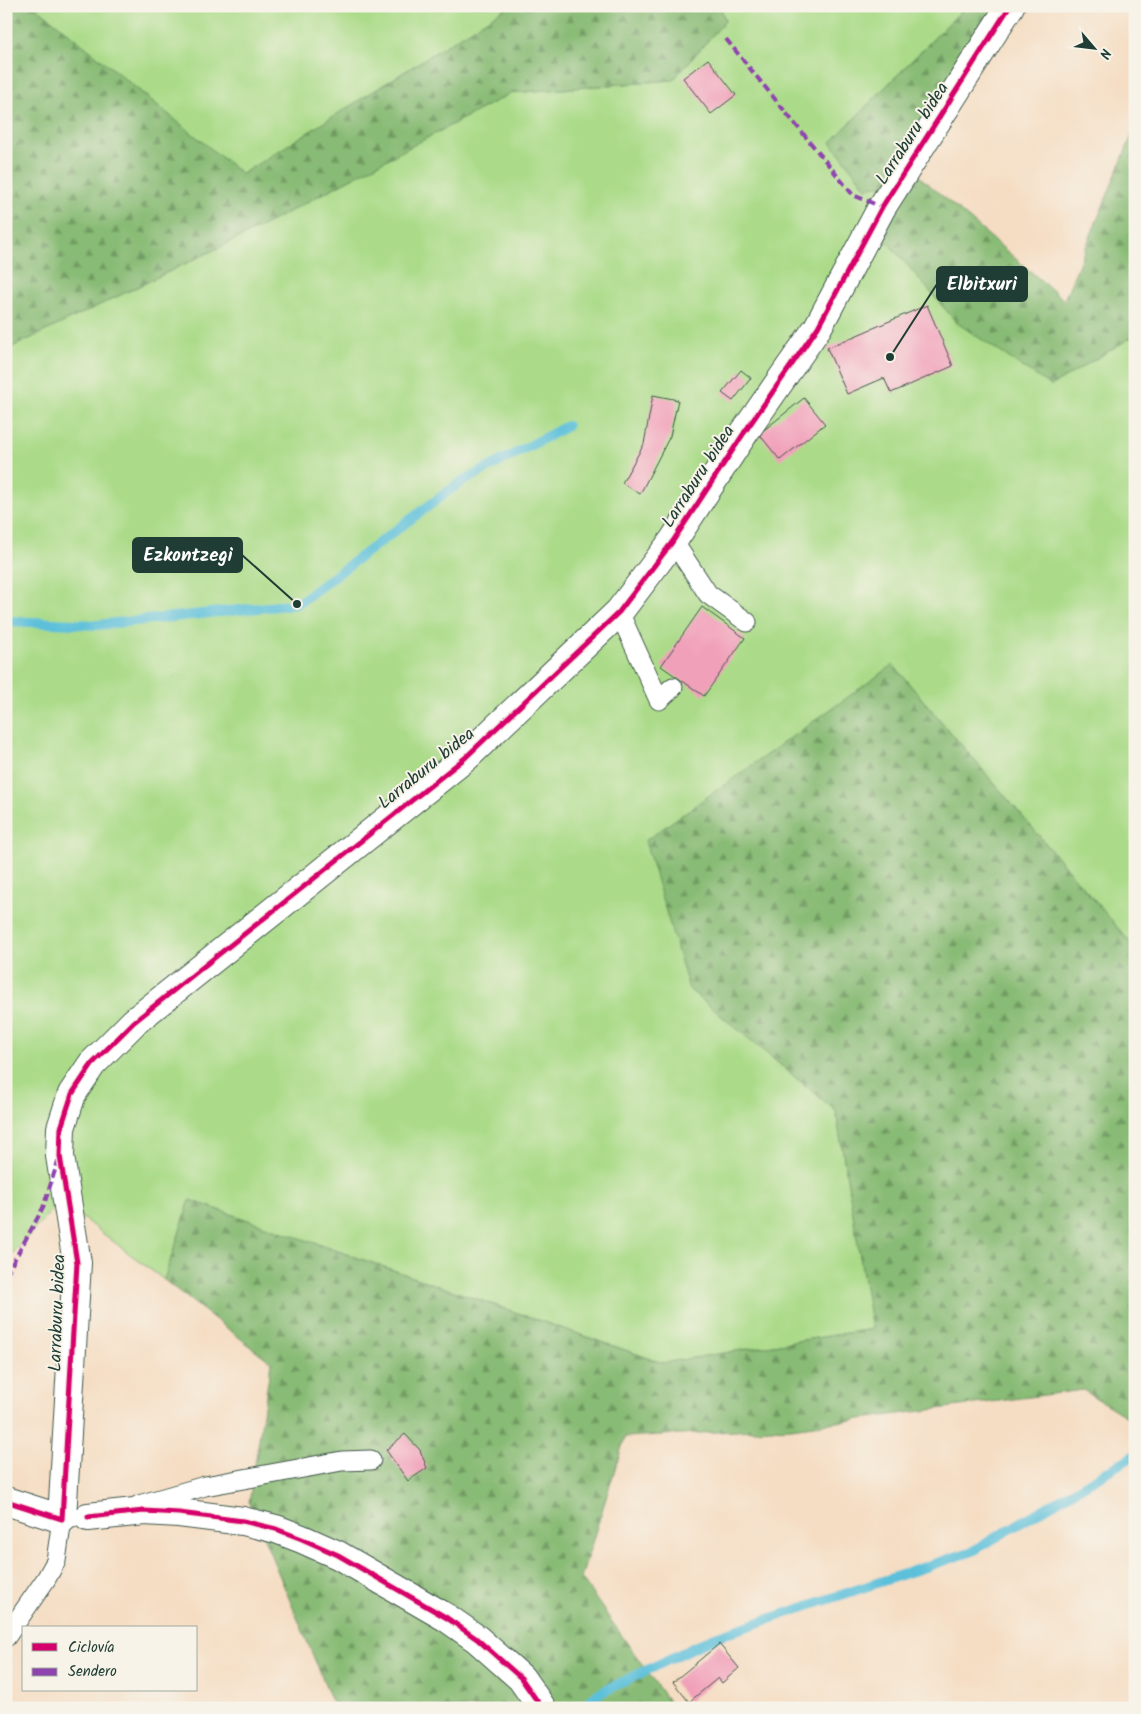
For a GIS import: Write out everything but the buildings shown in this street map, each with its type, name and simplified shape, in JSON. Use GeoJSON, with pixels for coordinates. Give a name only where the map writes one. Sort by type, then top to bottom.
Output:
{"type":"FeatureCollection","features":[{"type":"Feature","properties":{"kind":"street","name":"Larraburu bidea"},"geometry":{"type":"LineString","coordinates":[[75,1518],[77,1263],[60,1156],[60,1128],[72,1094],[92,1064],[134,1022],[465,758],[619,612],[674,541],[744,433],[818,327],[882,207],[1010,6]]}},
{"type":"Feature","properties":{"kind":"street"},"geometry":{"type":"LineString","coordinates":[[6,1501],[75,1518],[144,1511],[179,1513],[243,1521],[302,1538],[338,1555],[447,1618],[477,1639],[520,1678],[542,1708]]}},
{"type":"Feature","properties":{"kind":"lane"},"geometry":{"type":"LineString","coordinates":[[674,541],[708,594],[747,622]]}},
{"type":"Feature","properties":{"kind":"lane"},"geometry":{"type":"LineString","coordinates":[[619,612],[659,700],[673,687]]}},
{"type":"Feature","properties":{"kind":"lane"},"geometry":{"type":"LineString","coordinates":[[6,1637],[46,1579],[75,1518],[118,1511],[205,1486],[342,1461],[371,1460]]}},
{"type":"Feature","properties":{"kind":"green space"},"geometry":{"type":"Polygon","coordinates":[[[6,6],[35,6],[242,174],[509,6],[720,6],[725,21],[673,80],[511,93],[247,234],[6,350],[6,6]]]}},
{"type":"Feature","properties":{"kind":"green space"},"geometry":{"type":"Polygon","coordinates":[[[35,6],[509,6],[242,174],[35,6]]]}},
{"type":"Feature","properties":{"kind":"green space"},"geometry":{"type":"Polygon","coordinates":[[[720,6],[966,6],[831,142],[866,188],[919,176],[877,230],[1051,386],[1135,335],[1135,948],[893,665],[689,989],[836,1111],[872,1329],[663,1363],[190,1200],[164,1280],[60,1201],[6,1261],[6,350],[247,234],[511,93],[673,80],[725,21],[720,6]]]}},
{"type":"Feature","properties":{"kind":"green space"},"geometry":{"type":"Polygon","coordinates":[[[966,6],[1021,6],[887,184],[866,188],[831,142],[966,6]]]}},
{"type":"Feature","properties":{"kind":"green space"},"geometry":{"type":"Polygon","coordinates":[[[1135,128],[1135,335],[1051,386],[957,323],[877,230],[919,176],[1064,300],[1135,128]]]}},
{"type":"Feature","properties":{"kind":"green space"},"geometry":{"type":"Polygon","coordinates":[[[893,665],[1135,948],[1135,1422],[1083,1390],[791,1428],[625,1437],[581,1578],[673,1708],[335,1708],[249,1503],[271,1362],[164,1280],[190,1200],[662,1363],[872,1329],[836,1111],[689,989],[645,841],[893,665]]]}},
{"type":"Feature","properties":{"kind":"waterway"},"geometry":{"type":"LineString","coordinates":[[6,621],[97,625],[297,604],[458,484],[567,426]]}},
{"type":"Feature","properties":{"kind":"waterway"},"geometry":{"type":"LineString","coordinates":[[583,1708],[596,1695],[715,1637],[973,1551],[1135,1455]]}},
{"type":"Feature","properties":{"kind":"marked path"},"geometry":{"type":"LineString","coordinates":[[726,39],[853,195],[882,207]]}},
{"type":"Feature","properties":{"kind":"marked path"},"geometry":{"type":"LineString","coordinates":[[6,1275],[43,1208],[58,1161]]}},
{"type":"Feature","properties":{"kind":"cycle path"},"geometry":{"type":"LineString","coordinates":[[6,1501],[62,1519],[77,1263],[60,1156],[61,1128],[72,1094],[92,1064],[134,1022],[465,758],[619,612],[673,541],[744,433],[818,327],[882,207],[1010,6]]}},
{"type":"Feature","properties":{"kind":"cycle path"},"geometry":{"type":"LineString","coordinates":[[88,1517],[144,1511],[179,1513],[243,1521],[276,1529],[302,1539],[338,1555],[447,1618],[477,1639],[521,1678],[542,1708]]}},
{"type":"Feature","properties":{"kind":"place","name":"Elbitxuri"},"geometry":{"type":"Point","coordinates":[890,357]}},
{"type":"Feature","properties":{"kind":"place","name":"Ezkontzegi"},"geometry":{"type":"Point","coordinates":[297,604]}}]}
